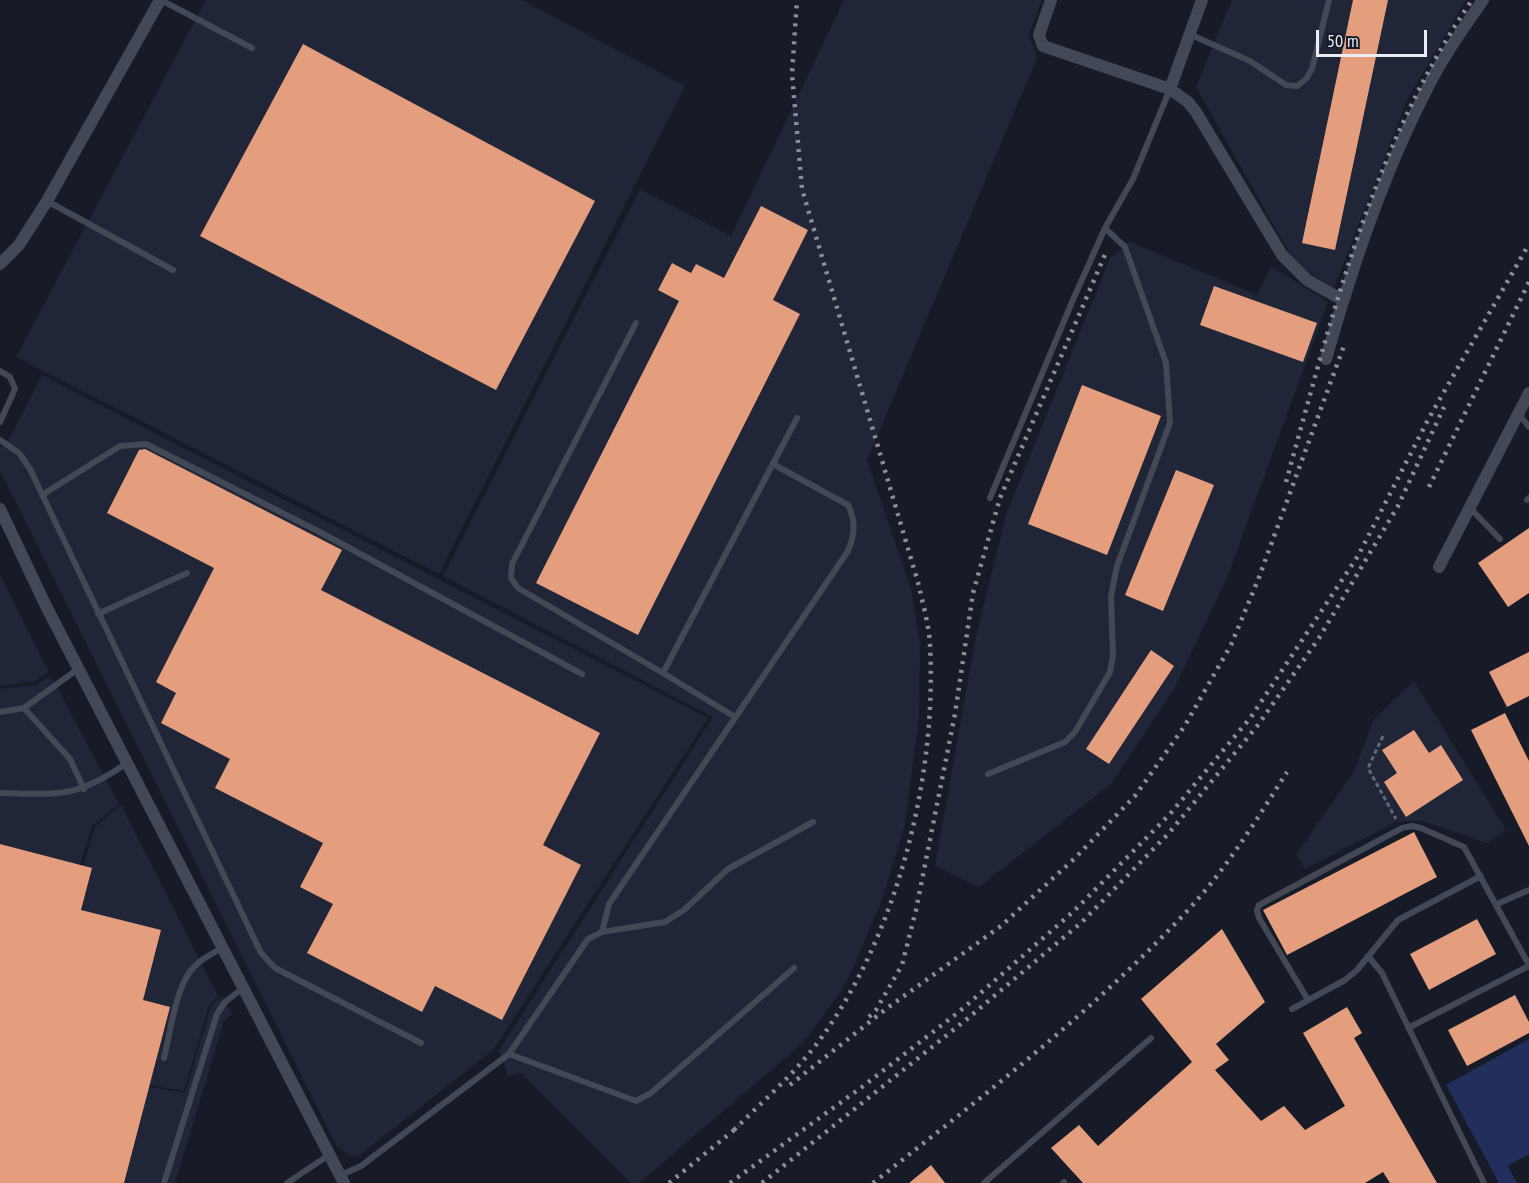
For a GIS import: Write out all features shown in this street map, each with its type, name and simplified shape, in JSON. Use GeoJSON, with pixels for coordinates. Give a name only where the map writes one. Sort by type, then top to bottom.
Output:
{"type":"FeatureCollection","features":[{"type":"Feature","properties":{"kind":"street"},"geometry":{"type":"LineString","coordinates":[[0,264],[19,245],[46,201],[160,0]]}},
{"type":"Feature","properties":{"kind":"street"},"geometry":{"type":"LineString","coordinates":[[1051,0],[1039,35],[1043,46],[1170,89],[1188,102],[1270,237],[1294,270],[1342,300]]}},
{"type":"Feature","properties":{"kind":"street"},"geometry":{"type":"LineString","coordinates":[[1170,89],[1202,0]]}},
{"type":"Feature","properties":{"kind":"street"},"geometry":{"type":"LineString","coordinates":[[1326,359],[1342,300],[1374,214],[1426,89],[1483,0]]}},
{"type":"Feature","properties":{"kind":"street"},"geometry":{"type":"LineString","coordinates":[[1439,567],[1529,393]]}},
{"type":"Feature","properties":{"kind":"street"},"geometry":{"type":"LineString","coordinates":[[0,509],[79,669],[342,1179]]}},
{"type":"Feature","properties":{"kind":"lane"},"geometry":{"type":"LineString","coordinates":[[160,0],[252,48]]}},
{"type":"Feature","properties":{"kind":"lane"},"geometry":{"type":"LineString","coordinates":[[1189,34],[1250,61],[1286,85],[1297,86],[1306,79],[1312,69],[1329,0]]}},
{"type":"Feature","properties":{"kind":"lane"},"geometry":{"type":"LineString","coordinates":[[990,498],[1072,302],[1106,228],[1133,179],[1170,89]]}},
{"type":"Feature","properties":{"kind":"lane"},"geometry":{"type":"LineString","coordinates":[[46,201],[173,270]]}},
{"type":"Feature","properties":{"kind":"lane"},"geometry":{"type":"LineString","coordinates":[[988,774],[1065,742],[1075,732],[1110,672],[1113,656],[1111,596],[1117,566],[1170,423],[1166,363],[1125,247],[1106,228]]}},
{"type":"Feature","properties":{"kind":"lane"},"geometry":{"type":"LineString","coordinates":[[636,323],[512,564],[511,578],[518,588],[735,717]]}},
{"type":"Feature","properties":{"kind":"lane"},"geometry":{"type":"LineString","coordinates":[[0,371],[10,377],[15,389],[0,422]]}},
{"type":"Feature","properties":{"kind":"lane"},"geometry":{"type":"LineString","coordinates":[[1519,413],[1529,427]]}},
{"type":"Feature","properties":{"kind":"lane"},"geometry":{"type":"LineString","coordinates":[[663,674],[797,418]]}},
{"type":"Feature","properties":{"kind":"lane"},"geometry":{"type":"LineString","coordinates":[[0,440],[19,453],[42,495],[261,953],[275,968],[421,1043]]}},
{"type":"Feature","properties":{"kind":"lane"},"geometry":{"type":"LineString","coordinates":[[42,495],[120,446],[146,444],[316,530],[582,674]]}},
{"type":"Feature","properties":{"kind":"lane"},"geometry":{"type":"LineString","coordinates":[[602,932],[609,904],[848,551],[854,536],[854,516],[848,505],[773,464]]}},
{"type":"Feature","properties":{"kind":"lane"},"geometry":{"type":"LineString","coordinates":[[1470,508],[1500,539]]}},
{"type":"Feature","properties":{"kind":"lane"},"geometry":{"type":"LineString","coordinates":[[99,614],[186,573]]}},
{"type":"Feature","properties":{"kind":"lane"},"geometry":{"type":"LineString","coordinates":[[0,712],[24,708],[79,669]]}},
{"type":"Feature","properties":{"kind":"lane"},"geometry":{"type":"LineString","coordinates":[[24,708],[70,759],[84,789]]}},
{"type":"Feature","properties":{"kind":"lane"},"geometry":{"type":"LineString","coordinates":[[0,793],[67,794],[84,789],[127,762]]}},
{"type":"Feature","properties":{"kind":"lane"},"geometry":{"type":"LineString","coordinates":[[342,1179],[509,1054],[588,939],[602,932],[665,922],[684,910],[709,884],[728,869],[813,822]]}},
{"type":"Feature","properties":{"kind":"lane"},"geometry":{"type":"LineString","coordinates":[[1308,1000],[1259,918],[1257,910],[1259,905],[1402,828],[1412,826],[1464,847],[1529,965],[1408,1028]]}},
{"type":"Feature","properties":{"kind":"lane"},"geometry":{"type":"LineString","coordinates":[[1292,1009],[1345,980],[1398,920],[1481,876]]}},
{"type":"Feature","properties":{"kind":"lane"},"geometry":{"type":"LineString","coordinates":[[1497,904],[1529,890]]}},
{"type":"Feature","properties":{"kind":"lane"},"geometry":{"type":"LineString","coordinates":[[164,1058],[183,984],[189,972],[200,961],[223,947]]}},
{"type":"Feature","properties":{"kind":"lane"},"geometry":{"type":"LineString","coordinates":[[1368,956],[1382,973],[1484,1183]]}},
{"type":"Feature","properties":{"kind":"lane"},"geometry":{"type":"LineString","coordinates":[[509,1054],[636,1101],[651,1093],[794,968]]}},
{"type":"Feature","properties":{"kind":"lane"},"geometry":{"type":"LineString","coordinates":[[164,1183],[217,1014],[225,1002],[244,988]]}},
{"type":"Feature","properties":{"kind":"lane"},"geometry":{"type":"LineString","coordinates":[[984,1183],[1151,1038]]}},
{"type":"Feature","properties":{"kind":"lane"},"geometry":{"type":"LineString","coordinates":[[287,1183],[330,1154]]}},
{"type":"Feature","properties":{"kind":"path"},"geometry":{"type":"LineString","coordinates":[[1383,736],[1368,768],[1402,828]]}},
{"type":"Feature","properties":{"kind":"shaded area"},"geometry":{"type":"Polygon","coordinates":[[[206,0],[522,0],[685,86],[439,574],[16,357],[206,0]]]}},
{"type":"Feature","properties":{"kind":"shaded area"},"geometry":{"type":"Polygon","coordinates":[[[844,0],[1042,0],[1029,34],[1037,58],[867,460],[911,589],[920,644],[919,717],[905,825],[882,900],[846,984],[804,1042],[639,1183],[631,1183],[521,1073],[508,1076],[499,1050],[713,717],[443,576],[640,189],[731,236],[844,0]]]}},
{"type":"Feature","properties":{"kind":"shaded area"},"geometry":{"type":"Polygon","coordinates":[[[1232,0],[1466,0],[1407,100],[1334,288],[1296,265],[1196,87],[1232,0]]]}},
{"type":"Feature","properties":{"kind":"shaded area"},"geometry":{"type":"Polygon","coordinates":[[[1130,242],[1257,295],[1271,266],[1328,302],[1227,578],[1174,689],[1111,784],[979,887],[935,866],[976,636],[1006,515],[1110,258],[1130,242]]]}},
{"type":"Feature","properties":{"kind":"shaded area"},"geometry":{"type":"Polygon","coordinates":[[[42,375],[708,718],[494,1049],[360,1155],[353,1157],[337,1147],[0,470],[0,447],[11,436],[42,375]]]}},
{"type":"Feature","properties":{"kind":"shaded area"},"geometry":{"type":"Polygon","coordinates":[[[0,575],[49,672],[33,682],[0,686],[0,575]]]}},
{"type":"Feature","properties":{"kind":"shaded area"},"geometry":{"type":"Polygon","coordinates":[[[51,676],[119,804],[92,826],[80,865],[0,844],[0,689],[35,685],[51,676]]]}},
{"type":"Feature","properties":{"kind":"shaded area"},"geometry":{"type":"Polygon","coordinates":[[[1414,681],[1506,830],[1487,843],[1422,821],[1394,823],[1305,869],[1296,855],[1354,771],[1374,719],[1414,681]]]}},
{"type":"Feature","properties":{"kind":"shaded area"},"geometry":{"type":"Polygon","coordinates":[[[121,805],[218,996],[209,1005],[184,1091],[150,1085],[42,1053],[92,869],[83,866],[95,827],[121,805]]]}},
{"type":"Feature","properties":{"kind":"shaded area"},"geometry":{"type":"Polygon","coordinates":[[[222,995],[232,1014],[224,1021],[175,1183],[0,1183],[42,1055],[149,1087],[185,1093],[211,1006],[222,995]]]}},
{"type":"Feature","properties":{"kind":"shaded area"},"geometry":{"type":"Polygon","coordinates":[[[1529,1039],[1529,1154],[1508,1166],[1517,1183],[1499,1183],[1446,1085],[1529,1039]]]}},
{"type":"Feature","properties":{"kind":"building"},"geometry":{"type":"Polygon","coordinates":[[[1353,0],[1388,0],[1335,250],[1302,243],[1353,0]]]}},
{"type":"Feature","properties":{"kind":"building"},"geometry":{"type":"Polygon","coordinates":[[[303,44],[595,201],[496,390],[200,236],[303,44]]]}},
{"type":"Feature","properties":{"kind":"building"},"geometry":{"type":"Polygon","coordinates":[[[761,206],[808,230],[773,300],[800,314],[638,635],[536,583],[679,301],[658,290],[672,263],[691,273],[696,264],[724,278],[761,206]]]}},
{"type":"Feature","properties":{"kind":"building"},"geometry":{"type":"Polygon","coordinates":[[[1214,286],[1317,323],[1303,362],[1200,325],[1214,286]]]}},
{"type":"Feature","properties":{"kind":"building"},"geometry":{"type":"Polygon","coordinates":[[[1082,385],[1161,416],[1107,555],[1028,524],[1082,385]]]}},
{"type":"Feature","properties":{"kind":"building"},"geometry":{"type":"Polygon","coordinates":[[[145,449],[342,550],[321,590],[600,733],[543,845],[581,865],[502,1020],[435,986],[422,1012],[307,953],[333,904],[300,887],[323,843],[215,788],[230,759],[161,723],[176,693],[156,682],[214,568],[107,513],[139,450],[145,449]]]}},
{"type":"Feature","properties":{"kind":"building"},"geometry":{"type":"Polygon","coordinates":[[[1176,470],[1214,485],[1163,611],[1125,595],[1176,470]]]}},
{"type":"Feature","properties":{"kind":"building"},"geometry":{"type":"Polygon","coordinates":[[[1529,528],[1529,593],[1508,607],[1478,563],[1529,528]]]}},
{"type":"Feature","properties":{"kind":"building"},"geometry":{"type":"Polygon","coordinates":[[[1151,650],[1174,666],[1109,764],[1086,749],[1151,650]]]}},
{"type":"Feature","properties":{"kind":"building"},"geometry":{"type":"Polygon","coordinates":[[[1529,652],[1529,696],[1507,707],[1489,672],[1529,652]]]}},
{"type":"Feature","properties":{"kind":"building"},"geometry":{"type":"Polygon","coordinates":[[[1505,713],[1529,761],[1529,846],[1471,730],[1505,713]]]}},
{"type":"Feature","properties":{"kind":"building"},"geometry":{"type":"Polygon","coordinates":[[[1414,730],[1429,753],[1441,745],[1463,780],[1406,817],[1384,782],[1397,773],[1382,750],[1414,730]]]}},
{"type":"Feature","properties":{"kind":"building"},"geometry":{"type":"Polygon","coordinates":[[[1414,832],[1437,877],[1287,955],[1263,910],[1414,832]]]}},
{"type":"Feature","properties":{"kind":"building"},"geometry":{"type":"Polygon","coordinates":[[[0,844],[92,868],[81,910],[161,930],[143,1000],[170,1007],[124,1183],[0,1183],[0,844]]]}},
{"type":"Feature","properties":{"kind":"building"},"geometry":{"type":"Polygon","coordinates":[[[1477,919],[1496,954],[1429,990],[1410,954],[1477,919]]]}},
{"type":"Feature","properties":{"kind":"building"},"geometry":{"type":"Polygon","coordinates":[[[1222,929],[1265,1002],[1216,1044],[1229,1060],[1215,1070],[1261,1121],[1284,1106],[1305,1130],[1345,1106],[1303,1033],[1347,1007],[1362,1033],[1354,1038],[1437,1183],[1390,1183],[1383,1172],[1365,1183],[1083,1183],[1051,1148],[1079,1125],[1098,1146],[1192,1062],[1141,999],[1222,929]]]}},
{"type":"Feature","properties":{"kind":"building"},"geometry":{"type":"Polygon","coordinates":[[[1515,995],[1529,1022],[1529,1033],[1467,1066],[1448,1030],[1515,995]]]}},
{"type":"Feature","properties":{"kind":"building"},"geometry":{"type":"Polygon","coordinates":[[[931,1165],[945,1183],[909,1183],[931,1165]]]}},
{"type":"Feature","properties":{"kind":"railway"},"geometry":{"type":"LineString","coordinates":[[734,1130],[804,1060],[824,1034],[850,992],[873,947],[908,848],[927,745],[931,694],[929,638],[919,586],[802,189],[792,74],[797,0]]}},
{"type":"Feature","properties":{"kind":"railway"},"geometry":{"type":"LineString","coordinates":[[1286,482],[1339,295],[1382,172],[1437,55],[1472,0]]}},
{"type":"Feature","properties":{"kind":"railway"},"geometry":{"type":"LineString","coordinates":[[730,1183],[862,1087],[960,1011],[1074,911],[1170,814],[1251,717],[1358,556],[1429,418],[1529,244]]}},
{"type":"Feature","properties":{"kind":"railway"},"geometry":{"type":"LineString","coordinates":[[869,1017],[876,1010],[902,965],[916,910],[955,714],[973,593],[1000,498],[1107,250]]}},
{"type":"Feature","properties":{"kind":"railway"},"geometry":{"type":"LineString","coordinates":[[1429,487],[1529,282]]}},
{"type":"Feature","properties":{"kind":"railway"},"geometry":{"type":"LineString","coordinates":[[790,1085],[886,1009],[1001,926],[1075,858],[1135,796],[1184,727],[1231,645],[1258,580],[1345,343]]}},
{"type":"Feature","properties":{"kind":"railway"},"geometry":{"type":"LineString","coordinates":[[762,1183],[967,1019],[1082,922],[1169,833],[1258,725],[1319,638],[1398,506],[1444,407]]}},
{"type":"Feature","properties":{"kind":"railway"},"geometry":{"type":"LineString","coordinates":[[873,1183],[1036,1052],[1153,947],[1216,877],[1287,772]]}},
{"type":"Feature","properties":{"kind":"railway"},"geometry":{"type":"LineString","coordinates":[[669,1183],[739,1126]]}}]}
